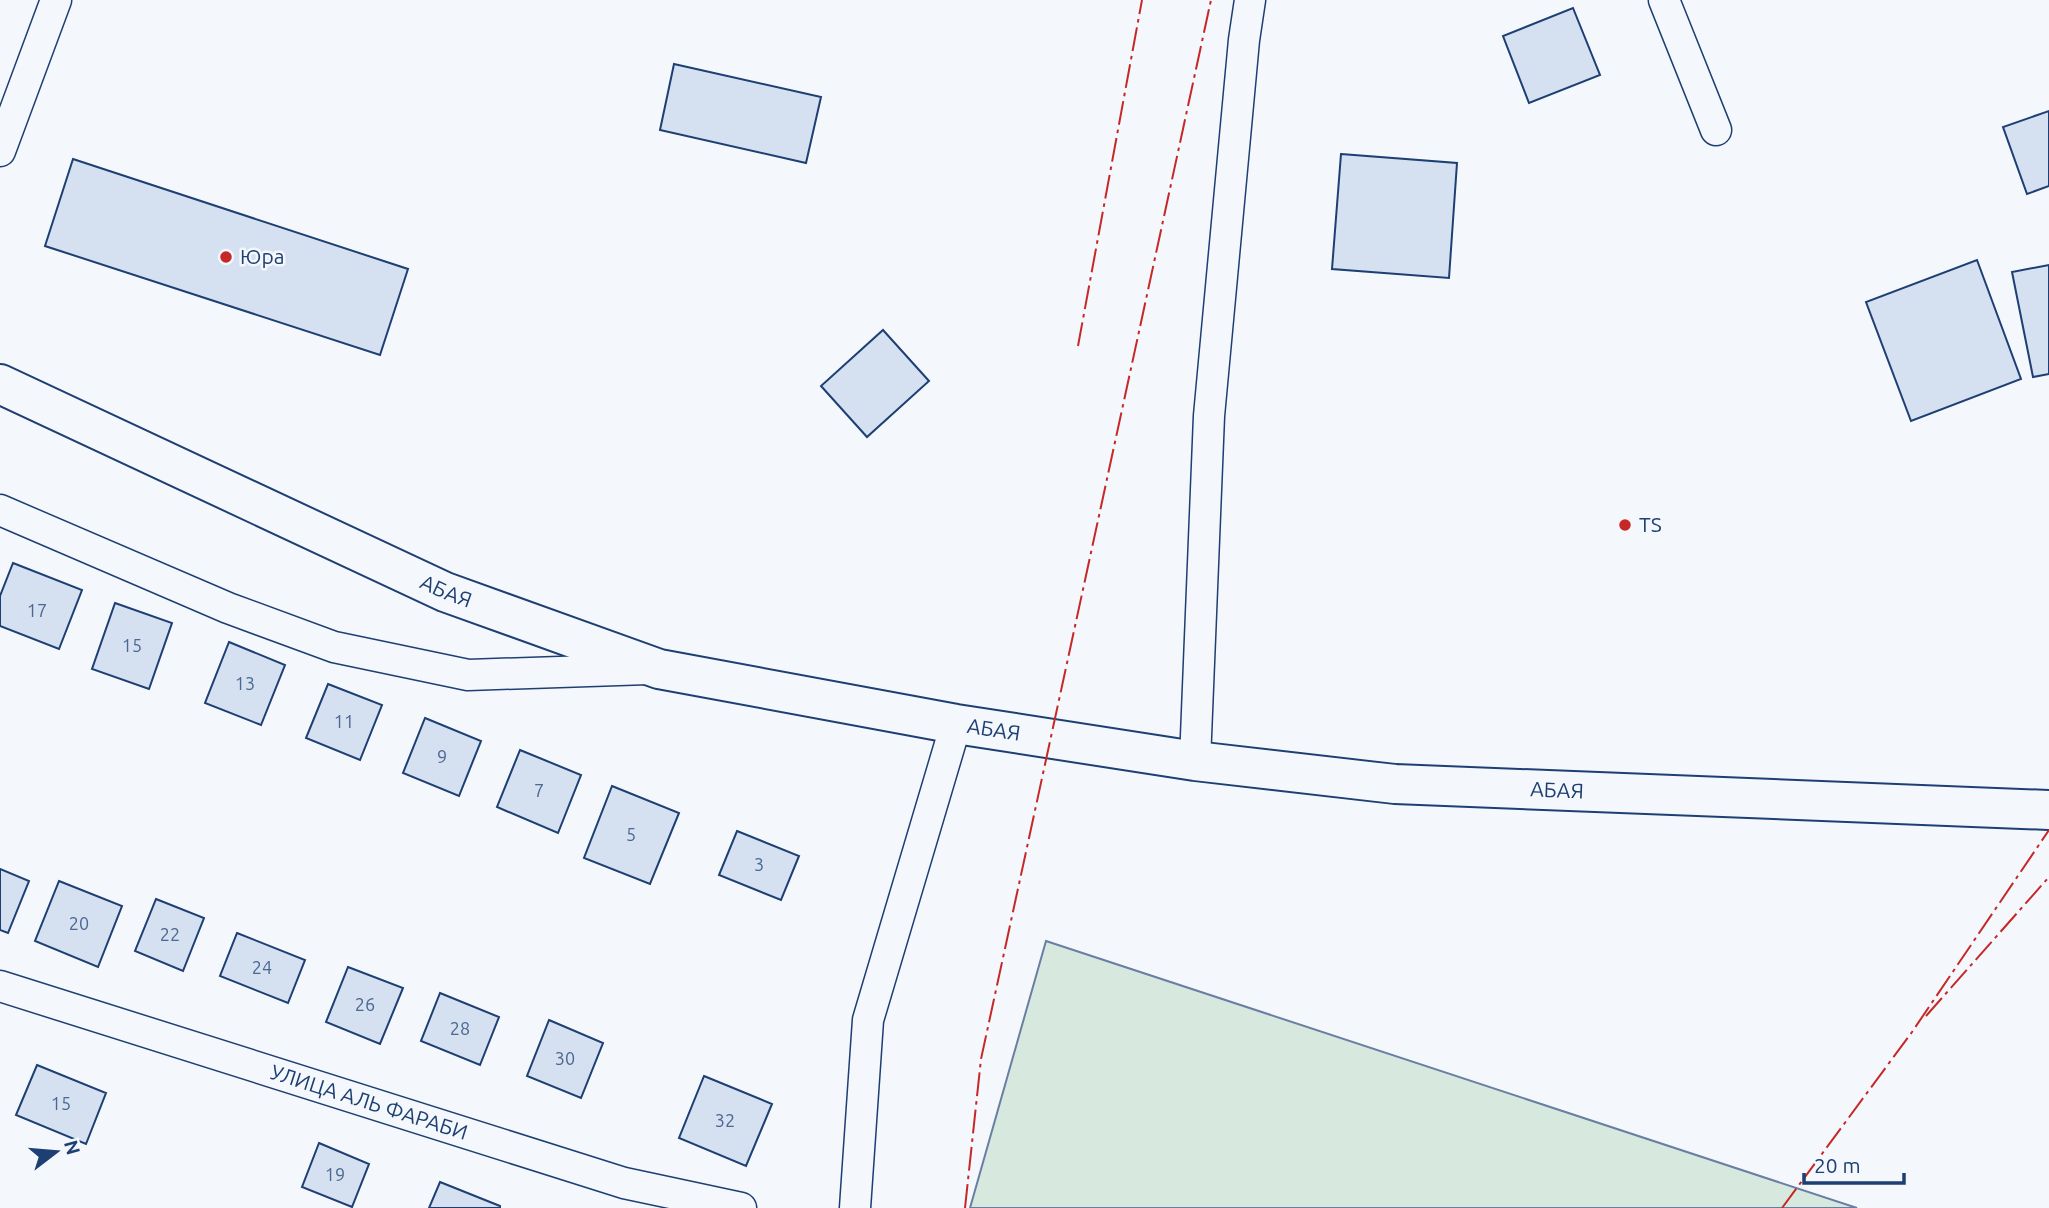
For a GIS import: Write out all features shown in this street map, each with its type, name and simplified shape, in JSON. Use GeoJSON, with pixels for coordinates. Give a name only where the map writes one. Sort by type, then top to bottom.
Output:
{"type":"FeatureCollection","features":[{"type":"Feature","properties":{"kind":"street"},"geometry":{"type":"LineString","coordinates":[[0,151],[56,0]]}},
{"type":"Feature","properties":{"kind":"street"},"geometry":{"type":"LineString","coordinates":[[1195,761],[1209,416],[1250,0]]}},
{"type":"Feature","properties":{"kind":"street"},"geometry":{"type":"LineString","coordinates":[[1664,0],[1716,130]]}},
{"type":"Feature","properties":{"kind":"street","name":"АБАЯ"},"geometry":{"type":"LineString","coordinates":[[0,384],[444,592],[659,669],[956,724],[1195,761],[1395,785],[2049,810]]}},
{"type":"Feature","properties":{"kind":"street"},"geometry":{"type":"LineString","coordinates":[[0,510],[228,608],[334,647],[468,675],[659,669]]}},
{"type":"Feature","properties":{"kind":"street"},"geometry":{"type":"LineString","coordinates":[[855,1208],[868,1020],[956,724]]}},
{"type":"Feature","properties":{"kind":"street","name":"УЛИЦА АЛЬ ФАРАБИ"},"geometry":{"type":"LineString","coordinates":[[0,986],[624,1183],[741,1208]]}},
{"type":"Feature","properties":{"kind":"shaded area"},"geometry":{"type":"Polygon","coordinates":[[[1046,941],[1857,1208],[970,1208],[1046,941]]]}},
{"type":"Feature","properties":{"kind":"building"},"geometry":{"type":"Polygon","coordinates":[[[1573,8],[1600,75],[1529,103],[1503,36],[1573,8]]]}},
{"type":"Feature","properties":{"kind":"building"},"geometry":{"type":"Polygon","coordinates":[[[674,64],[821,97],[806,163],[660,130],[674,64]]]}},
{"type":"Feature","properties":{"kind":"building"},"geometry":{"type":"Polygon","coordinates":[[[2049,111],[2049,186],[2027,194],[2003,127],[2049,111]]]}},
{"type":"Feature","properties":{"kind":"building"},"geometry":{"type":"Polygon","coordinates":[[[1341,154],[1457,163],[1449,278],[1332,269],[1341,154]]]}},
{"type":"Feature","properties":{"kind":"building","name":"Юра"},"geometry":{"type":"Polygon","coordinates":[[[73,159],[408,269],[380,355],[45,246],[73,159]]]}},
{"type":"Feature","properties":{"kind":"building"},"geometry":{"type":"Polygon","coordinates":[[[1977,260],[2021,379],[1911,421],[1866,302],[1977,260]]]}},
{"type":"Feature","properties":{"kind":"building"},"geometry":{"type":"Polygon","coordinates":[[[2049,265],[2049,374],[2033,377],[2012,272],[2049,265]]]}},
{"type":"Feature","properties":{"kind":"building"},"geometry":{"type":"Polygon","coordinates":[[[883,330],[929,381],[867,437],[821,386],[883,330]]]}},
{"type":"Feature","properties":{"kind":"building"},"geometry":{"type":"Polygon","coordinates":[[[13,563],[82,590],[59,649],[0,626],[0,596],[13,563]]]}},
{"type":"Feature","properties":{"kind":"building"},"geometry":{"type":"Polygon","coordinates":[[[115,603],[172,623],[149,689],[92,669],[115,603]]]}},
{"type":"Feature","properties":{"kind":"building"},"geometry":{"type":"Polygon","coordinates":[[[229,642],[285,665],[261,725],[205,703],[229,642]]]}},
{"type":"Feature","properties":{"kind":"building"},"geometry":{"type":"Polygon","coordinates":[[[328,684],[382,705],[360,760],[306,738],[328,684]]]}},
{"type":"Feature","properties":{"kind":"building"},"geometry":{"type":"Polygon","coordinates":[[[425,718],[481,741],[459,796],[403,773],[425,718]]]}},
{"type":"Feature","properties":{"kind":"building"},"geometry":{"type":"Polygon","coordinates":[[[520,750],[581,775],[558,833],[497,807],[520,750]]]}},
{"type":"Feature","properties":{"kind":"building"},"geometry":{"type":"Polygon","coordinates":[[[612,786],[679,813],[650,884],[584,858],[612,786]]]}},
{"type":"Feature","properties":{"kind":"building"},"geometry":{"type":"Polygon","coordinates":[[[737,831],[799,856],[781,900],[719,875],[737,831]]]}},
{"type":"Feature","properties":{"kind":"building"},"geometry":{"type":"Polygon","coordinates":[[[0,869],[29,881],[8,933],[0,930],[0,869]]]}},
{"type":"Feature","properties":{"kind":"building"},"geometry":{"type":"Polygon","coordinates":[[[59,881],[122,906],[98,967],[35,941],[59,881]]]}},
{"type":"Feature","properties":{"kind":"building"},"geometry":{"type":"Polygon","coordinates":[[[156,899],[204,918],[183,971],[135,951],[156,899]]]}},
{"type":"Feature","properties":{"kind":"building"},"geometry":{"type":"Polygon","coordinates":[[[237,933],[305,960],[288,1003],[220,976],[237,933]]]}},
{"type":"Feature","properties":{"kind":"building"},"geometry":{"type":"Polygon","coordinates":[[[348,967],[403,988],[380,1044],[326,1022],[348,967]]]}},
{"type":"Feature","properties":{"kind":"building"},"geometry":{"type":"Polygon","coordinates":[[[440,993],[499,1017],[480,1065],[421,1041],[440,993]]]}},
{"type":"Feature","properties":{"kind":"building"},"geometry":{"type":"Polygon","coordinates":[[[549,1020],[603,1043],[581,1098],[527,1076],[549,1020]]]}},
{"type":"Feature","properties":{"kind":"building"},"geometry":{"type":"Polygon","coordinates":[[[37,1065],[106,1093],[86,1144],[16,1115],[37,1065]]]}},
{"type":"Feature","properties":{"kind":"building"},"geometry":{"type":"Polygon","coordinates":[[[704,1076],[772,1104],[746,1166],[679,1138],[704,1076]]]}},
{"type":"Feature","properties":{"kind":"building"},"geometry":{"type":"Polygon","coordinates":[[[319,1143],[369,1164],[352,1207],[302,1187],[319,1143]]]}},
{"type":"Feature","properties":{"kind":"building"},"geometry":{"type":"Polygon","coordinates":[[[440,1182],[500,1206],[500,1208],[429,1208],[440,1182]]]}},
{"type":"Feature","properties":{"kind":"power"},"geometry":{"type":"LineString","coordinates":[[1078,346],[1142,0]]}},
{"type":"Feature","properties":{"kind":"power"},"geometry":{"type":"LineString","coordinates":[[965,1208],[981,1059],[1211,0]]}},
{"type":"Feature","properties":{"kind":"power"},"geometry":{"type":"LineString","coordinates":[[1782,1208],[1912,1032],[2049,830]]}},
{"type":"Feature","properties":{"kind":"power"},"geometry":{"type":"LineString","coordinates":[[1926,1016],[2049,877]]}},
{"type":"Feature","properties":{"kind":"place","name":"Юра"},"geometry":{"type":"Point","coordinates":[226,257]}},
{"type":"Feature","properties":{"kind":"place","name":"TS"},"geometry":{"type":"Point","coordinates":[1625,525]}}]}
